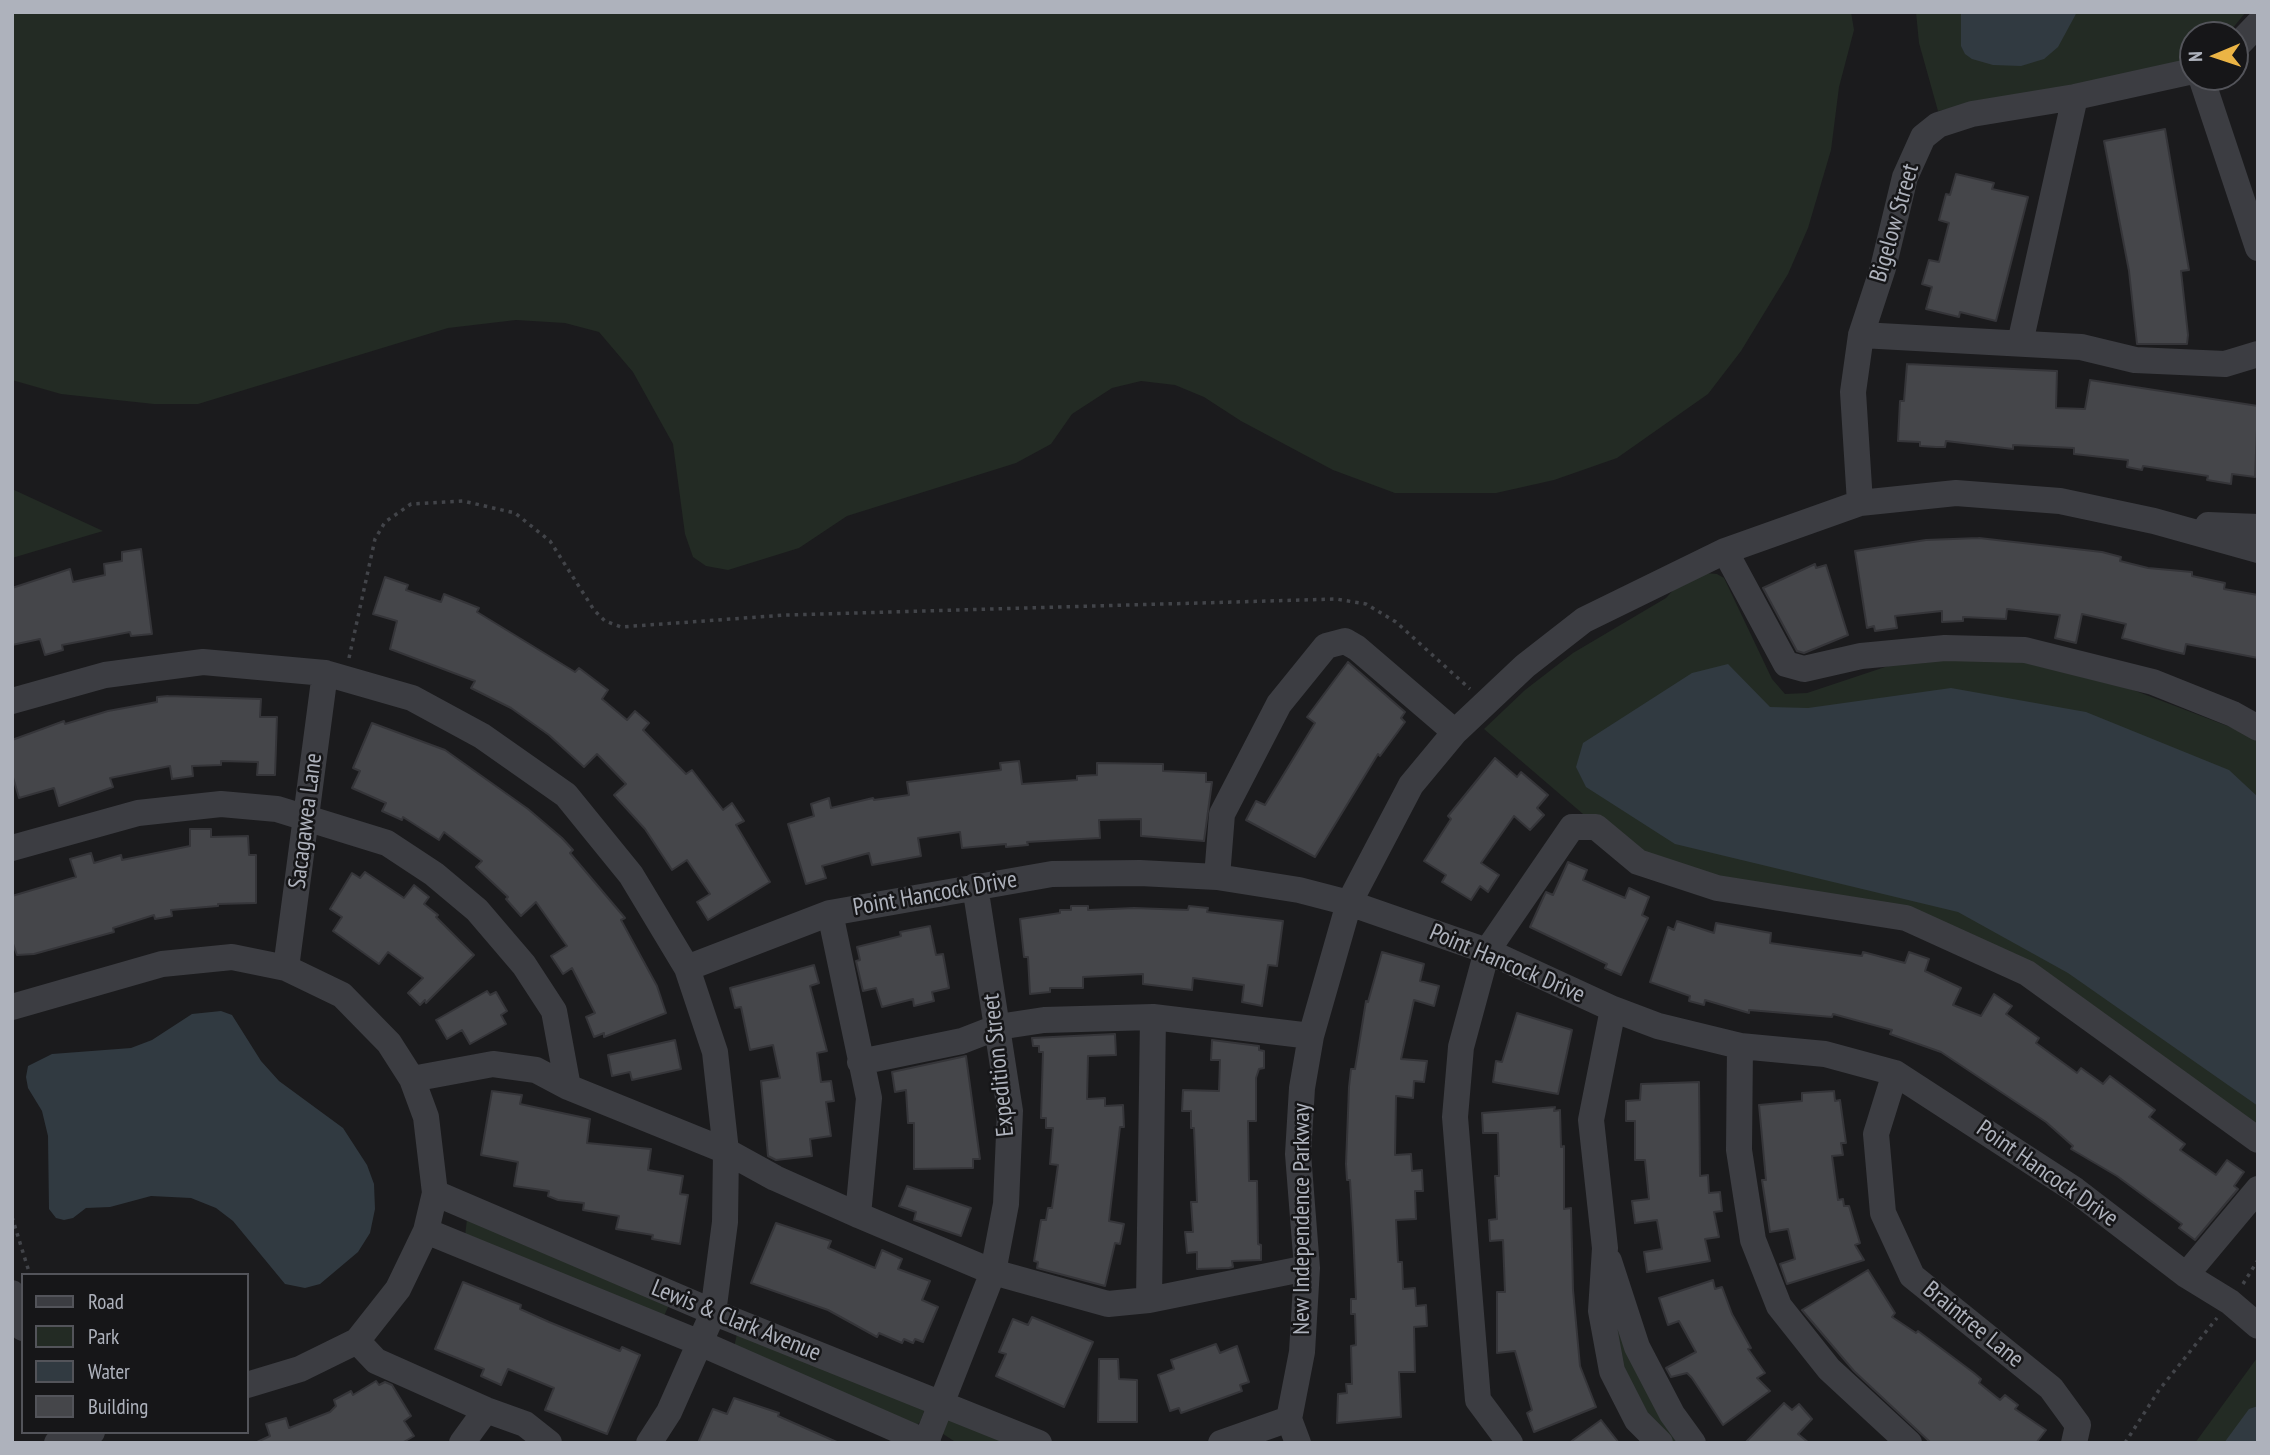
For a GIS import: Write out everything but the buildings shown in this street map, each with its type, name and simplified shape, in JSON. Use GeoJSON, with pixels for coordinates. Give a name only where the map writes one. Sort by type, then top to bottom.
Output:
{"type":"FeatureCollection","features":[{"type":"Feature","properties":{"kind":"street","name":"Bigelow Street"},"geometry":{"type":"LineString","coordinates":[[1860,503],[1853,392],[1861,335],[1883,268],[1905,177],[1923,137],[1938,125],[1972,114],[2075,97],[2179,74]]}},
{"type":"Feature","properties":{"kind":"street"},"geometry":{"type":"LineString","coordinates":[[2206,91],[2258,248]]}},
{"type":"Feature","properties":{"kind":"street"},"geometry":{"type":"LineString","coordinates":[[2020,343],[2075,97]]}},
{"type":"Feature","properties":{"kind":"street"},"geometry":{"type":"LineString","coordinates":[[1861,335],[2081,347],[2135,360],[2225,365],[2258,354]]}},
{"type":"Feature","properties":{"kind":"street","name":"New Independence Parkway"},"geometry":{"type":"LineString","coordinates":[[1293,1431],[1302,1352],[1307,1268],[1298,1154],[1302,1088],[1311,1036],[1349,903],[1411,785],[1484,702],[1584,620],[1725,551],[1860,503],[1956,493],[2060,501],[2154,521],[2258,550]]}},
{"type":"Feature","properties":{"kind":"street","name":"New Independence Parkway"},"geometry":{"type":"LineString","coordinates":[[2154,521],[2258,527]]}},
{"type":"Feature","properties":{"kind":"street"},"geometry":{"type":"LineString","coordinates":[[1725,551],[1786,664],[1804,669],[1861,656],[1945,648],[2025,650],[2153,682],[2233,714],[2258,728]]}},
{"type":"Feature","properties":{"kind":"street"},"geometry":{"type":"LineString","coordinates":[[1217,877],[1222,814],[1279,704],[1326,646],[1345,641],[1356,648],[1455,732]]}},
{"type":"Feature","properties":{"kind":"street"},"geometry":{"type":"LineString","coordinates":[[12,701],[105,675],[202,662],[335,675],[412,698],[435,710],[482,736],[566,796],[631,875],[687,968],[715,1052],[726,1151],[725,1222],[713,1312],[669,1412],[649,1443]]}},
{"type":"Feature","properties":{"kind":"street","name":"Sacagawea Lane"},"geometry":{"type":"LineString","coordinates":[[286,968],[307,817],[335,675]]}},
{"type":"Feature","properties":{"kind":"street"},"geometry":{"type":"LineString","coordinates":[[12,849],[138,813],[207,805],[277,809],[387,843],[434,874],[477,910],[524,965],[554,1011],[568,1087]]}},
{"type":"Feature","properties":{"kind":"street"},"geometry":{"type":"LineString","coordinates":[[1510,1443],[1478,1400],[1455,1117],[1461,1047],[1487,951],[1572,827],[1596,827],[1638,862],[1717,888],[1906,918],[2026,972],[2258,1140]]}},
{"type":"Feature","properties":{"kind":"street","name":"Point Hancock Drive"},"geometry":{"type":"LineString","coordinates":[[687,968],[830,913],[1052,874],[1140,873],[1217,877],[1299,890],[1349,903],[1487,951],[1613,1009],[1658,1026],[1740,1046],[1825,1054],[1895,1073],[2075,1190],[2186,1275],[2230,1301],[2258,1326]]}},
{"type":"Feature","properties":{"kind":"street","name":"Expedition Street"},"geometry":{"type":"LineString","coordinates":[[927,1442],[993,1272],[1006,1204],[1010,1111],[975,886]]}},
{"type":"Feature","properties":{"kind":"street"},"geometry":{"type":"LineString","coordinates":[[830,913],[869,1098],[858,1215]]}},
{"type":"Feature","properties":{"kind":"street"},"geometry":{"type":"LineString","coordinates":[[12,1007],[162,964],[232,957],[286,968],[342,995],[389,1043],[412,1079],[426,1117],[435,1193],[426,1231],[398,1289],[357,1341],[300,1369],[248,1385]]}},
{"type":"Feature","properties":{"kind":"street"},"geometry":{"type":"LineString","coordinates":[[1613,1009],[1591,1119],[1605,1248],[1601,1311],[1612,1371],[1637,1420],[1660,1443]]}},
{"type":"Feature","properties":{"kind":"street"},"geometry":{"type":"LineString","coordinates":[[860,1062],[962,1041],[998,1027],[1044,1020],[1153,1017],[1311,1036]]}},
{"type":"Feature","properties":{"kind":"street"},"geometry":{"type":"LineString","coordinates":[[1149,1300],[1153,1017]]}},
{"type":"Feature","properties":{"kind":"street"},"geometry":{"type":"LineString","coordinates":[[1740,1046],[1739,1150],[1753,1240],[1779,1306],[1829,1369],[1909,1443]]}},
{"type":"Feature","properties":{"kind":"street"},"geometry":{"type":"LineString","coordinates":[[412,1079],[493,1064],[536,1070],[568,1087],[726,1151],[775,1178],[993,1272],[1108,1304],[1149,1300],[1307,1268]]}},
{"type":"Feature","properties":{"kind":"street","name":"Braintree Lane"},"geometry":{"type":"LineString","coordinates":[[1895,1073],[1876,1134],[1884,1213],[1912,1276],[2051,1388],[2078,1425],[2074,1443]]}},
{"type":"Feature","properties":{"kind":"street"},"geometry":{"type":"LineString","coordinates":[[2186,1275],[2258,1189]]}},
{"type":"Feature","properties":{"kind":"street","name":"Lewis & Clark Avenue"},"geometry":{"type":"LineString","coordinates":[[435,1193],[713,1312],[1039,1443]]}},
{"type":"Feature","properties":{"kind":"street","name":"Lewis & Clark Avenue"},"geometry":{"type":"LineString","coordinates":[[426,1231],[700,1343],[927,1442]]}},
{"type":"Feature","properties":{"kind":"street"},"geometry":{"type":"LineString","coordinates":[[1605,1248],[1637,1347],[1672,1414],[1693,1443]]}},
{"type":"Feature","properties":{"kind":"street"},"geometry":{"type":"LineString","coordinates":[[12,1293],[21,1322]]}},
{"type":"Feature","properties":{"kind":"street"},"geometry":{"type":"LineString","coordinates":[[357,1341],[376,1361],[486,1410],[525,1424],[549,1443]]}},
{"type":"Feature","properties":{"kind":"street"},"geometry":{"type":"LineString","coordinates":[[461,1443],[486,1410]]}},
{"type":"Feature","properties":{"kind":"street"},"geometry":{"type":"LineString","coordinates":[[1221,1443],[1293,1431]]}},
{"type":"Feature","properties":{"kind":"street"},"geometry":{"type":"LineString","coordinates":[[57,1443],[86,1434]]}},
{"type":"Feature","properties":{"kind":"path"},"geometry":{"type":"LineString","coordinates":[[335,675],[375,540],[385,522],[411,504],[463,501],[514,513],[550,541],[593,610],[605,621],[621,627],[786,615],[1336,599],[1366,604],[1396,622],[1484,702]]}},
{"type":"Feature","properties":{"kind":"path"},"geometry":{"type":"LineString","coordinates":[[12,1217],[29,1273]]}},
{"type":"Feature","properties":{"kind":"path"},"geometry":{"type":"LineString","coordinates":[[2125,1443],[2159,1390],[2230,1301],[2258,1260]]}},
{"type":"Feature","properties":{"kind":"green space"},"geometry":{"type":"Polygon","coordinates":[[[12,12],[1851,12],[1854,30],[1839,87],[1831,150],[1808,228],[1788,274],[1741,351],[1708,394],[1617,458],[1554,480],[1496,493],[1395,493],[1333,470],[1241,421],[1204,397],[1175,385],[1141,381],[1112,388],[1072,414],[1051,444],[1016,463],[847,516],[799,548],[728,570],[706,566],[693,557],[685,534],[673,444],[633,372],[599,332],[565,323],[516,320],[448,328],[198,404],[154,404],[61,394],[12,380],[12,12]]]}},
{"type":"Feature","properties":{"kind":"green space"},"geometry":{"type":"Polygon","coordinates":[[[1916,12],[2246,12],[2239,21],[2179,21],[2177,66],[1938,111],[1919,43],[1916,12]]]}},
{"type":"Feature","properties":{"kind":"green space"},"geometry":{"type":"Polygon","coordinates":[[[12,489],[103,531],[12,558],[12,489]]]}},
{"type":"Feature","properties":{"kind":"green space"},"geometry":{"type":"Polygon","coordinates":[[[1705,573],[1724,578],[1772,679],[1785,694],[1807,693],[1894,664],[1960,657],[2029,663],[2107,680],[2238,730],[2258,742],[2258,1135],[2041,978],[1907,917],[1714,883],[1611,838],[1484,729],[1525,690],[1573,653],[1666,598],[1678,585],[1705,573]]]}},
{"type":"Feature","properties":{"kind":"green space"},"geometry":{"type":"Polygon","coordinates":[[[467,1219],[669,1305],[664,1316],[465,1236],[467,1219]]]}},
{"type":"Feature","properties":{"kind":"green space"},"geometry":{"type":"Polygon","coordinates":[[[1610,1290],[1689,1443],[1667,1443],[1622,1374],[1610,1290]]]}},
{"type":"Feature","properties":{"kind":"green space"},"geometry":{"type":"Polygon","coordinates":[[[737,1334],[926,1406],[920,1422],[917,1425],[734,1347],[737,1334]]]}},
{"type":"Feature","properties":{"kind":"green space"},"geometry":{"type":"Polygon","coordinates":[[[2257,1358],[2258,1443],[2195,1443],[2257,1358]]]}},
{"type":"Feature","properties":{"kind":"green space"},"geometry":{"type":"Polygon","coordinates":[[[945,1417],[1022,1443],[957,1443],[940,1432],[945,1417]]]}},
{"type":"Feature","properties":{"kind":"water"},"geometry":{"type":"Polygon","coordinates":[[[1961,12],[2077,12],[2058,47],[2044,59],[2021,66],[1993,65],[1965,54],[1961,46],[1961,12]]]}},
{"type":"Feature","properties":{"kind":"water"},"geometry":{"type":"Polygon","coordinates":[[[1728,664],[1770,707],[1808,708],[1951,688],[2086,712],[2229,770],[2258,797],[2258,1106],[2068,973],[1958,912],[1675,844],[1586,787],[1576,767],[1583,743],[1692,673],[1728,664]]]}},
{"type":"Feature","properties":{"kind":"water"},"geometry":{"type":"Polygon","coordinates":[[[221,1011],[232,1015],[261,1061],[279,1081],[343,1128],[367,1165],[374,1184],[375,1209],[370,1233],[358,1252],[320,1284],[305,1288],[285,1284],[233,1221],[216,1208],[191,1198],[151,1196],[110,1207],[86,1208],[73,1218],[64,1220],[56,1218],[49,1209],[48,1136],[42,1111],[28,1088],[28,1066],[52,1054],[131,1048],[152,1040],[192,1014],[221,1011]]]}},
{"type":"Feature","properties":{"kind":"water"},"geometry":{"type":"Polygon","coordinates":[[[2258,1406],[2258,1443],[2224,1443],[2249,1409],[2258,1406]]]}}]}
